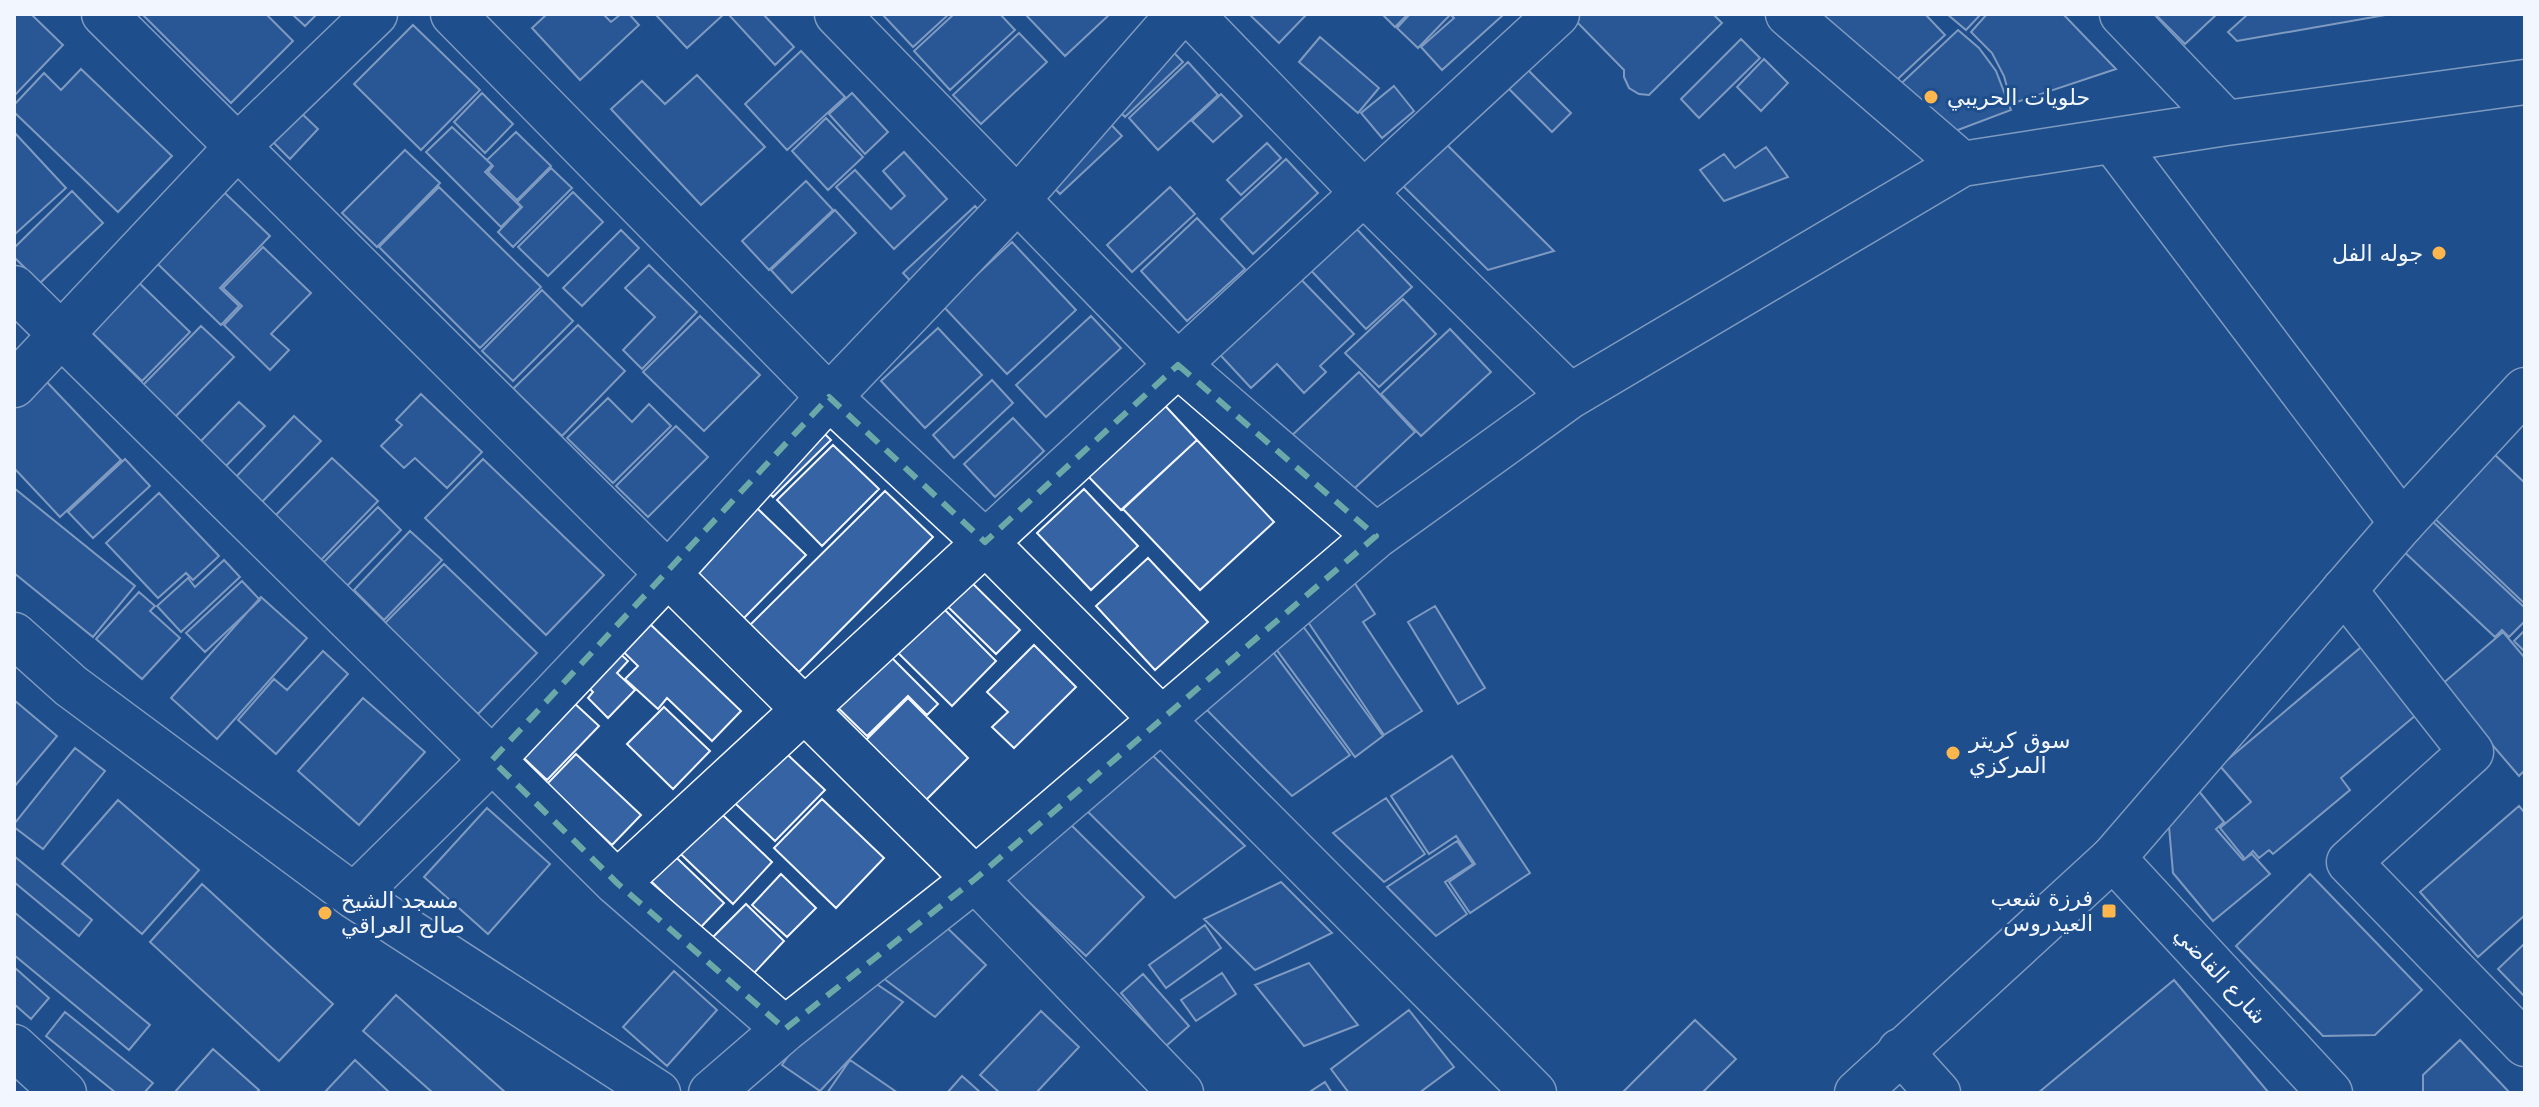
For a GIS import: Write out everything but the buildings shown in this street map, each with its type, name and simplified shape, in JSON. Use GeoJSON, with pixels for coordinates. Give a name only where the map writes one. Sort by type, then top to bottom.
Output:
{"type":"FeatureCollection","features":[{"type":"Feature","properties":{"kind":"street"},"geometry":{"type":"LineString","coordinates":[[104,14],[975,879],[1181,1093]]}},
{"type":"Feature","properties":{"kind":"street"},"geometry":{"type":"LineString","coordinates":[[14,385],[239,145],[375,14]]}},
{"type":"Feature","properties":{"kind":"street"},"geometry":{"type":"LineString","coordinates":[[453,14],[829,397],[985,542],[1534,1093]]}},
{"type":"Feature","properties":{"kind":"street"},"geometry":{"type":"LineString","coordinates":[[837,14],[1178,365],[1376,536]]}},
{"type":"Feature","properties":{"kind":"street"},"geometry":{"type":"LineString","coordinates":[[354,896],[492,760],[667,575],[829,397],[1016,201],[1179,14]]}},
{"type":"Feature","properties":{"kind":"street"},"geometry":{"type":"LineString","coordinates":[[1191,14],[1363,192],[1570,396]]}},
{"type":"Feature","properties":{"kind":"street"},"geometry":{"type":"LineString","coordinates":[[617,883],[1557,14]]}},
{"type":"Feature","properties":{"kind":"street"},"geometry":{"type":"LineString","coordinates":[[1788,14],[1962,164]]}},
{"type":"Feature","properties":{"kind":"street"},"geometry":{"type":"LineString","coordinates":[[2122,14],[2226,123]]}},
{"type":"Feature","properties":{"kind":"street"},"geometry":{"type":"LineString","coordinates":[[711,1093],[785,1029],[975,879],[1376,536],[1570,396],[1962,164],[2226,123],[2525,82]]}},
{"type":"Feature","properties":{"kind":"street"},"geometry":{"type":"LineString","coordinates":[[2113,141],[2402,523]]}},
{"type":"Feature","properties":{"kind":"street"},"geometry":{"type":"LineString","coordinates":[[14,288],[617,883],[785,1029]]}},
{"type":"Feature","properties":{"kind":"street"},"geometry":{"type":"LineString","coordinates":[[1857,1093],[2113,858],[2402,523],[2523,396]]}},
{"type":"Feature","properties":{"kind":"street"},"geometry":{"type":"LineString","coordinates":[[2344,590],[2471,752],[2349,862],[2525,1044]]}},
{"type":"Feature","properties":{"kind":"street"},"geometry":{"type":"LineString","coordinates":[[14,635],[71,686],[354,896],[629,1086]]}},
{"type":"Feature","properties":{"kind":"street","name":"شارع القاضي"},"geometry":{"type":"LineString","coordinates":[[2113,858],[2330,1093]]}},
{"type":"Feature","properties":{"kind":"street"},"geometry":{"type":"LineString","coordinates":[[14,1047],[64,1093]]}},
{"type":"Feature","properties":{"kind":"street"},"geometry":{"type":"LineString","coordinates":[[1900,1051],[1938,1093]]}},
{"type":"Feature","properties":{"kind":"highlighted area"},"geometry":{"type":"Polygon","coordinates":[[[1178,365],[1376,536],[975,879],[785,1029],[617,883],[492,760],[829,397],[985,542],[1178,365]]]}},
{"type":"Feature","properties":{"kind":"place","name":"حلويات الحريبي"},"geometry":{"type":"Point","coordinates":[1931,97]}},
{"type":"Feature","properties":{"kind":"place","name":"جوله الفل"},"geometry":{"type":"Point","coordinates":[2439,253]}},
{"type":"Feature","properties":{"kind":"place","name":"سوق كريتر المركزي"},"geometry":{"type":"Point","coordinates":[1953,753]}},
{"type":"Feature","properties":{"kind":"place","name":"فرزة شعب العيدروس"},"geometry":{"type":"Point","coordinates":[2109,911]}},
{"type":"Feature","properties":{"kind":"place","name":"مسجد الشيخ صالح العراقي"},"geometry":{"type":"Point","coordinates":[325,913]}}]}
